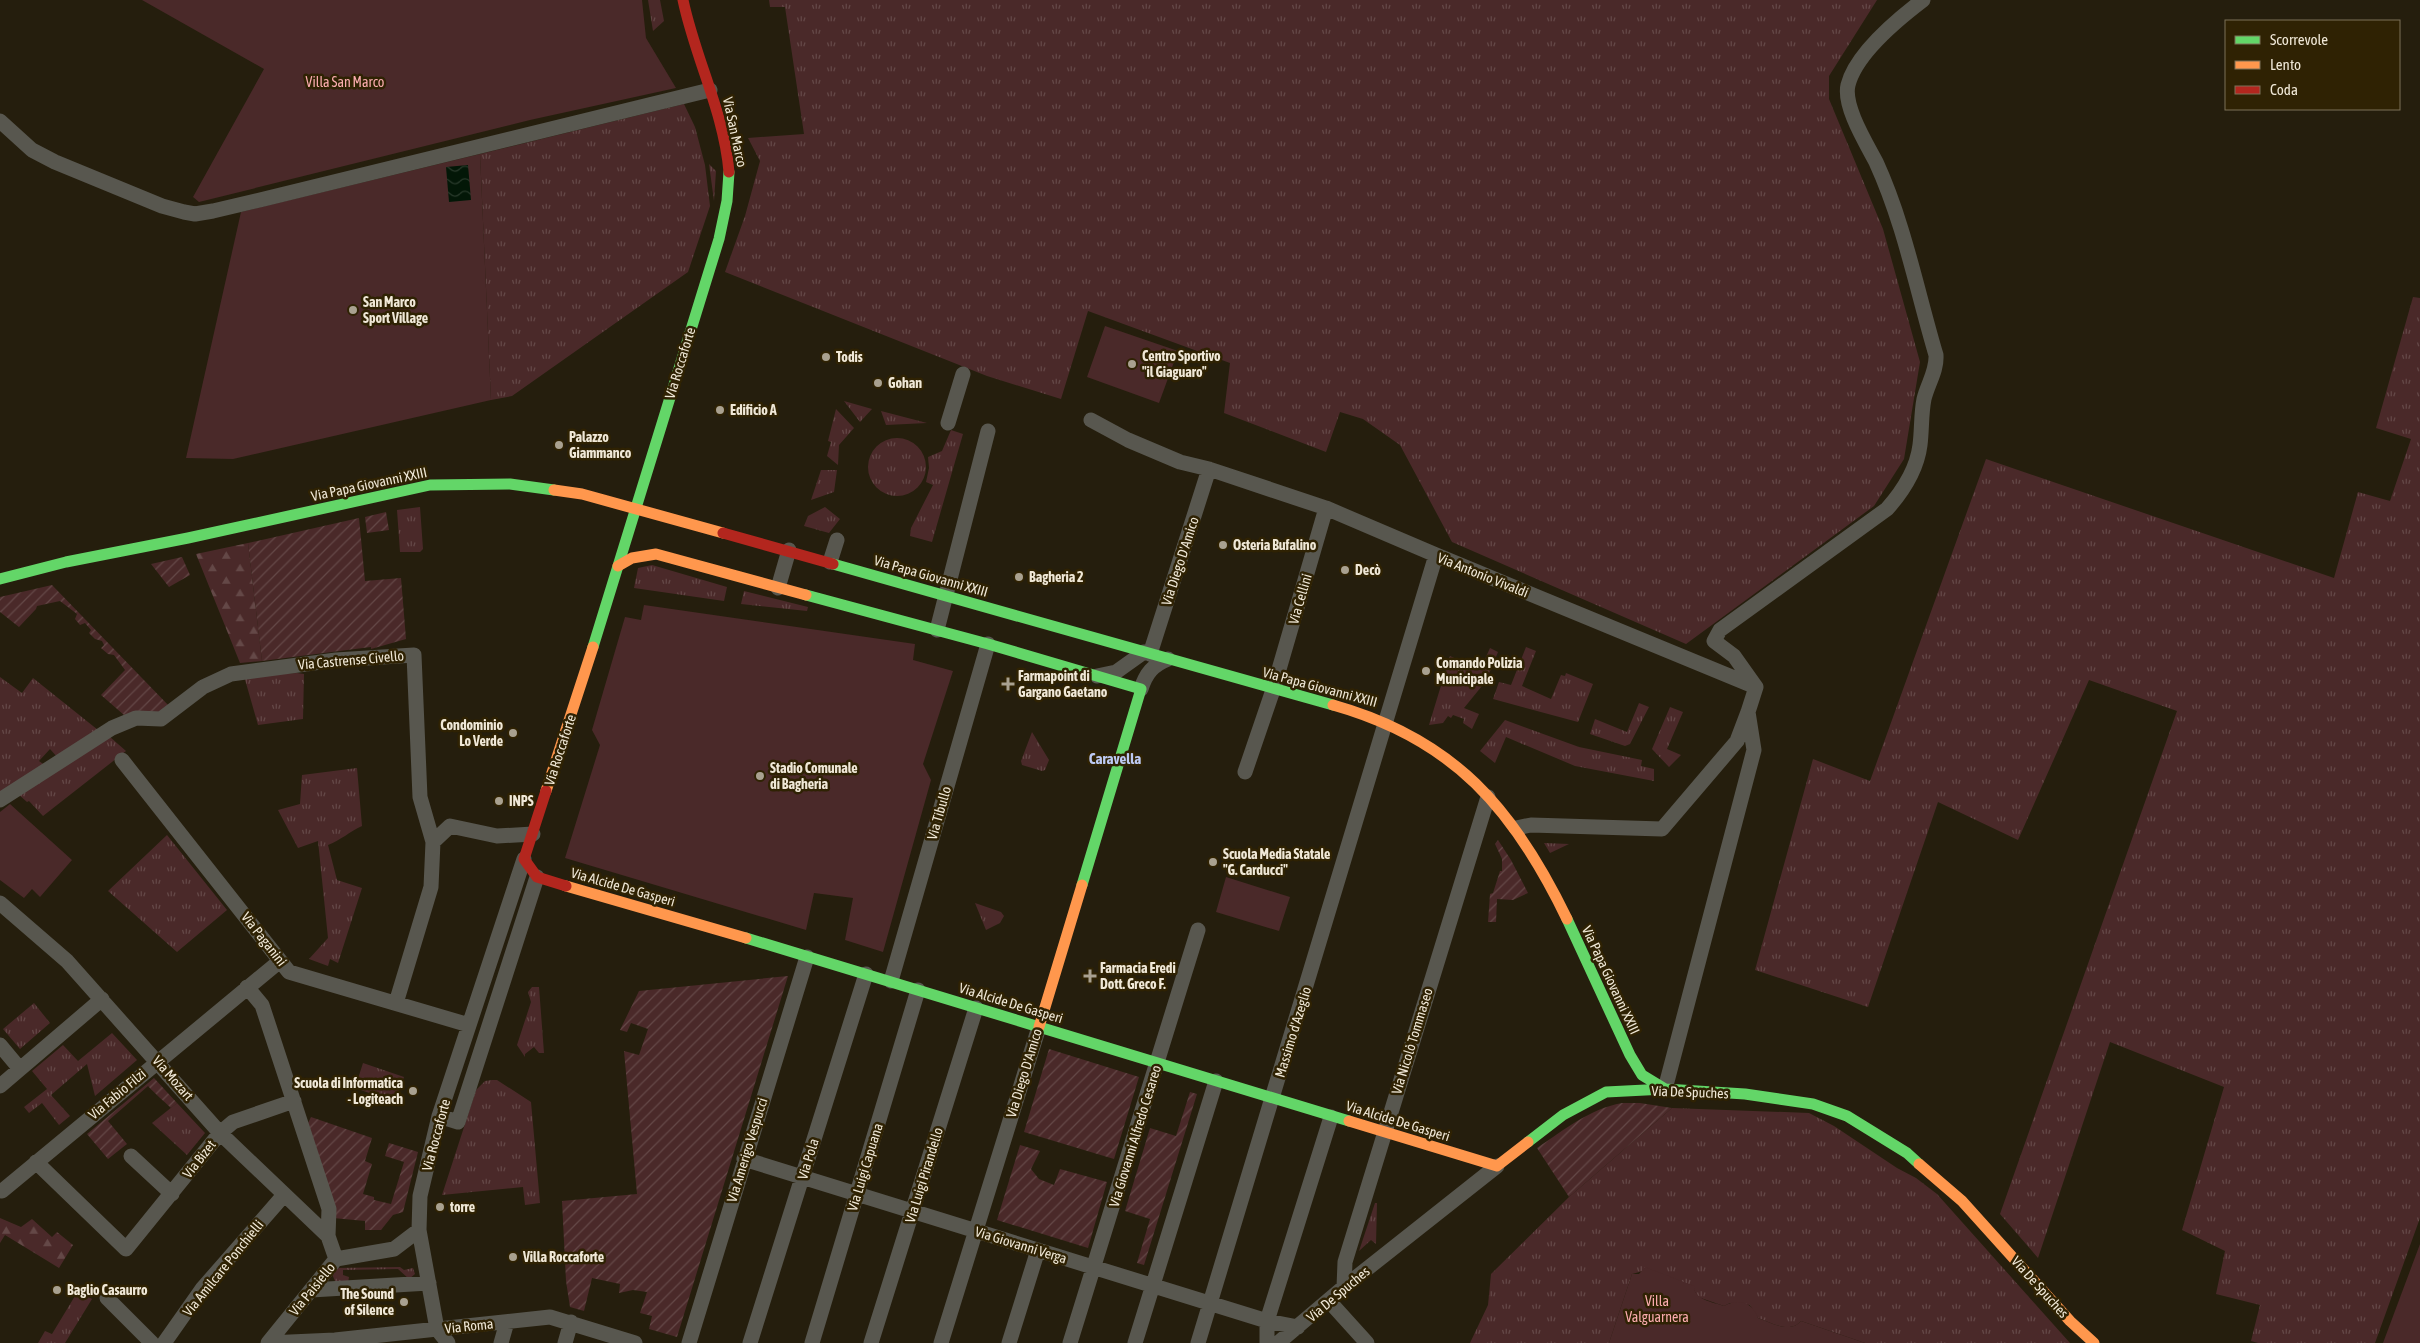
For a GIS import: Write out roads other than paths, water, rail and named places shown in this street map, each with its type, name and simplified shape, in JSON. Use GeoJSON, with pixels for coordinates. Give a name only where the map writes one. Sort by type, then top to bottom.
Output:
{"type":"FeatureCollection","features":[{"type":"Feature","properties":{"kind":"street","name":"Via San Marco"},"geometry":{"type":"LineString","coordinates":[[683,0],[687,28],[710,90],[724,141],[729,178],[719,239],[708,272]]}},
{"type":"Feature","properties":{"kind":"street"},"geometry":{"type":"LineString","coordinates":[[1516,828],[1531,825],[1662,829],[1737,741],[1756,687],[1734,656],[1714,641],[1720,630],[1887,508],[1899,496],[1908,478],[1920,446],[1925,396],[1937,366],[1936,355],[1905,242],[1881,174],[1850,106],[1847,93],[1854,72],[1879,36],[1923,0]]}},
{"type":"Feature","properties":{"kind":"street"},"geometry":{"type":"LineString","coordinates":[[0,120],[32,150],[56,162],[162,206],[195,214],[264,199],[710,90]]}},
{"type":"Feature","properties":{"kind":"street","name":"Via Roccaforte"},"geometry":{"type":"LineString","coordinates":[[448,1343],[437,1329],[419,1230],[420,1196],[439,1116],[533,834],[708,272]]}},
{"type":"Feature","properties":{"kind":"street"},"geometry":{"type":"LineString","coordinates":[[948,423],[963,374]]}},
{"type":"Feature","properties":{"kind":"street","name":"Via Antonio Vivaldi"},"geometry":{"type":"LineString","coordinates":[[1091,420],[1128,440],[1180,462],[1209,469],[1326,508],[1756,687]]}},
{"type":"Feature","properties":{"kind":"street"},"geometry":{"type":"LineString","coordinates":[[937,630],[988,431]]}},
{"type":"Feature","properties":{"kind":"street","name":"Via Diego D'Amico"},"geometry":{"type":"LineString","coordinates":[[1147,653],[1209,469]]}},
{"type":"Feature","properties":{"kind":"street","name":"Via Papa Giovanni XXIII"},"geometry":{"type":"LineString","coordinates":[[0,579],[66,562],[188,538],[430,484],[510,484],[582,494],[635,508],[789,550],[1273,690],[1387,721],[1444,758],[1488,797],[1516,828],[1551,886],[1630,1055],[1642,1074],[1665,1089]]}},
{"type":"Feature","properties":{"kind":"street","name":"Via Cellini"},"geometry":{"type":"LineString","coordinates":[[1273,690],[1326,508]]}},
{"type":"Feature","properties":{"kind":"street"},"geometry":{"type":"LineString","coordinates":[[630,524],[638,535]]}},
{"type":"Feature","properties":{"kind":"street"},"geometry":{"type":"LineString","coordinates":[[830,562],[837,540]]}},
{"type":"Feature","properties":{"kind":"street"},"geometry":{"type":"LineString","coordinates":[[651,545],[668,558]]}},
{"type":"Feature","properties":{"kind":"street"},"geometry":{"type":"LineString","coordinates":[[778,588],[789,550]]}},
{"type":"Feature","properties":{"kind":"street"},"geometry":{"type":"LineString","coordinates":[[618,566],[642,555],[656,554],[988,644],[1141,688],[1145,676],[1151,669],[1168,659]]}},
{"type":"Feature","properties":{"kind":"street","name":"Massimo d'Azeglio"},"geometry":{"type":"LineString","coordinates":[[1198,1343],[1274,1098],[1436,555]]}},
{"type":"Feature","properties":{"kind":"street","name":"Via Tibullo"},"geometry":{"type":"LineString","coordinates":[[890,981],[988,644]]}},
{"type":"Feature","properties":{"kind":"street"},"geometry":{"type":"LineString","coordinates":[[1097,676],[1116,672],[1147,653]]}},
{"type":"Feature","properties":{"kind":"street","name":"Via Castrense Civello"},"geometry":{"type":"LineString","coordinates":[[0,800],[112,728],[136,718],[161,719],[203,687],[231,674],[336,660],[414,655],[420,797],[433,842],[432,887],[396,1003]]}},
{"type":"Feature","properties":{"kind":"street","name":"Via Diego D'Amico"},"geometry":{"type":"LineString","coordinates":[[941,1343],[1141,688]]}},
{"type":"Feature","properties":{"kind":"street"},"geometry":{"type":"LineString","coordinates":[[1245,772],[1273,690]]}},
{"type":"Feature","properties":{"kind":"street"},"geometry":{"type":"LineString","coordinates":[[1665,1089],[1754,750],[1748,712]]}},
{"type":"Feature","properties":{"kind":"street","name":"Via Paganini"},"geometry":{"type":"LineString","coordinates":[[122,760],[289,972],[396,1003],[468,1030],[484,1041]]}},
{"type":"Feature","properties":{"kind":"street","name":"Via Nicolò Tommaseo"},"geometry":{"type":"LineString","coordinates":[[1344,1286],[1345,1262],[1488,797]]}},
{"type":"Feature","properties":{"kind":"street"},"geometry":{"type":"LineString","coordinates":[[433,842],[450,826],[496,836],[533,834]]}},
{"type":"Feature","properties":{"kind":"street"},"geometry":{"type":"LineString","coordinates":[[439,1116],[458,1122],[537,877],[524,859]]}},
{"type":"Feature","properties":{"kind":"street","name":"Via Alcide De Gasperi"},"geometry":{"type":"LineString","coordinates":[[537,877],[890,981],[1331,1117],[1497,1166]]}},
{"type":"Feature","properties":{"kind":"street","name":"Via Mozart"},"geometry":{"type":"LineString","coordinates":[[0,903],[67,961],[220,1133],[328,1236],[336,1259]]}},
{"type":"Feature","properties":{"kind":"street","name":"Via Giovanni Alfredo Cesareo"},"geometry":{"type":"LineString","coordinates":[[1070,1343],[1198,930]]}},
{"type":"Feature","properties":{"kind":"street","name":"Via Amerigo Vespucci"},"geometry":{"type":"LineString","coordinates":[[689,1343],[744,1159],[808,957]]}},
{"type":"Feature","properties":{"kind":"street","name":"Via Fabio Filzi"},"geometry":{"type":"LineString","coordinates":[[2,1191],[280,961]]}},
{"type":"Feature","properties":{"kind":"street","name":"Via Pola"},"geometry":{"type":"LineString","coordinates":[[750,1343],[866,974]]}},
{"type":"Feature","properties":{"kind":"street"},"geometry":{"type":"LineString","coordinates":[[247,987],[262,1005],[294,1101],[329,1209],[328,1236]]}},
{"type":"Feature","properties":{"kind":"street","name":"Via Luigi Capuana"},"geometry":{"type":"LineString","coordinates":[[812,1343],[918,990]]}},
{"type":"Feature","properties":{"kind":"street"},"geometry":{"type":"LineString","coordinates":[[0,1086],[102,999]]}},
{"type":"Feature","properties":{"kind":"street","name":"Via Luigi Pirandello"},"geometry":{"type":"LineString","coordinates":[[871,1343],[976,1008]]}},
{"type":"Feature","properties":{"kind":"street"},"geometry":{"type":"LineString","coordinates":[[0,1046],[20,1069]]}},
{"type":"Feature","properties":{"kind":"street"},"geometry":{"type":"LineString","coordinates":[[1606,1092],[1623,1075],[1630,1055]]}},
{"type":"Feature","properties":{"kind":"street"},"geometry":{"type":"LineString","coordinates":[[1135,1343],[1216,1081]]}},
{"type":"Feature","properties":{"kind":"street","name":"Via De Spuches"},"geometry":{"type":"LineString","coordinates":[[1278,1343],[1329,1301],[1344,1286],[1563,1115],[1606,1092],[1665,1089],[1745,1094],[1803,1102],[1847,1116],[1907,1153],[1962,1202],[2070,1321],[2094,1343]]}},
{"type":"Feature","properties":{"kind":"street","name":"Via Bizet"},"geometry":{"type":"LineString","coordinates":[[36,1162],[126,1249],[220,1133],[233,1122],[294,1101]]}},
{"type":"Feature","properties":{"kind":"street"},"geometry":{"type":"LineString","coordinates":[[1267,1343],[1267,1321],[1331,1117]]}},
{"type":"Feature","properties":{"kind":"street"},"geometry":{"type":"LineString","coordinates":[[131,1156],[172,1194]]}},
{"type":"Feature","properties":{"kind":"street","name":"Via Giovanni Verga"},"geometry":{"type":"LineString","coordinates":[[744,1159],[1267,1321],[1298,1327]]}},
{"type":"Feature","properties":{"kind":"street","name":"Via Amilcare Ponchielli"},"geometry":{"type":"LineString","coordinates":[[164,1343],[202,1289],[284,1195]]}},
{"type":"Feature","properties":{"kind":"street","name":"Via Paisiello"},"geometry":{"type":"LineString","coordinates":[[268,1343],[336,1259],[394,1249],[419,1230]]}},
{"type":"Feature","properties":{"kind":"street"},"geometry":{"type":"LineString","coordinates":[[1009,1343],[1038,1250]]}},
{"type":"Feature","properties":{"kind":"street"},"geometry":{"type":"LineString","coordinates":[[311,1290],[429,1283]]}},
{"type":"Feature","properties":{"kind":"street"},"geometry":{"type":"LineString","coordinates":[[107,1298],[152,1343]]}},
{"type":"Feature","properties":{"kind":"street"},"geometry":{"type":"LineString","coordinates":[[1329,1301],[1367,1343]]}},
{"type":"Feature","properties":{"kind":"street","name":"Via Roma"},"geometry":{"type":"LineString","coordinates":[[268,1343],[334,1340],[550,1317],[630,1342]]}},
{"type":"Feature","properties":{"kind":"street"},"geometry":{"type":"LineString","coordinates":[[501,1343],[507,1322]]}},
{"type":"Feature","properties":{"kind":"street"},"geometry":{"type":"LineString","coordinates":[[564,1343],[571,1322]]}},
{"type":"Feature","properties":{"kind":"water"},"geometry":{"type":"Polygon","coordinates":[[[468,165],[471,200],[449,202],[446,167],[468,165]]]}},
{"type":"Feature","properties":{"kind":"place","name":"San Marco Sport Village"},"geometry":{"type":"Point","coordinates":[353,310]}},
{"type":"Feature","properties":{"kind":"place","name":"Todis"},"geometry":{"type":"Point","coordinates":[826,357]}},
{"type":"Feature","properties":{"kind":"place","name":"Centro Sportivo \"il Giaguaro\""},"geometry":{"type":"Point","coordinates":[1132,364]}},
{"type":"Feature","properties":{"kind":"place","name":"Gohan"},"geometry":{"type":"Point","coordinates":[878,383]}},
{"type":"Feature","properties":{"kind":"place","name":"Edificio A"},"geometry":{"type":"Point","coordinates":[720,410]}},
{"type":"Feature","properties":{"kind":"place","name":"Palazzo Giammanco"},"geometry":{"type":"Point","coordinates":[559,445]}},
{"type":"Feature","properties":{"kind":"place","name":"Osteria Bufalino"},"geometry":{"type":"Point","coordinates":[1223,545]}},
{"type":"Feature","properties":{"kind":"place","name":"Decò"},"geometry":{"type":"Point","coordinates":[1345,570]}},
{"type":"Feature","properties":{"kind":"place","name":"Bagheria 2"},"geometry":{"type":"Point","coordinates":[1019,577]}},
{"type":"Feature","properties":{"kind":"place","name":"Comando Polizia Municipale"},"geometry":{"type":"Point","coordinates":[1426,671]}},
{"type":"Feature","properties":{"kind":"place","name":"Farmapoint di Gargano Gaetano"},"geometry":{"type":"Point","coordinates":[1008,684]}},
{"type":"Feature","properties":{"kind":"place","name":"Condominio Lo Verde"},"geometry":{"type":"Point","coordinates":[513,733]}},
{"type":"Feature","properties":{"kind":"place","name":"Stadio Comunale di Bagheria"},"geometry":{"type":"Point","coordinates":[760,776]}},
{"type":"Feature","properties":{"kind":"place","name":"INPS"},"geometry":{"type":"Point","coordinates":[499,801]}},
{"type":"Feature","properties":{"kind":"place","name":"Scuola Media Statale \"G. Carducci\""},"geometry":{"type":"Point","coordinates":[1213,862]}},
{"type":"Feature","properties":{"kind":"place","name":"Farmacia Eredi Dott. Greco F."},"geometry":{"type":"Point","coordinates":[1090,976]}},
{"type":"Feature","properties":{"kind":"place","name":"Scuola di Informatica - Logiteach"},"geometry":{"type":"Point","coordinates":[413,1091]}},
{"type":"Feature","properties":{"kind":"place","name":"torre"},"geometry":{"type":"Point","coordinates":[440,1207]}},
{"type":"Feature","properties":{"kind":"place","name":"Villa Roccaforte"},"geometry":{"type":"Point","coordinates":[513,1257]}},
{"type":"Feature","properties":{"kind":"place","name":"Baglio Casaurro"},"geometry":{"type":"Point","coordinates":[57,1290]}},
{"type":"Feature","properties":{"kind":"place","name":"The Sound of Silence"},"geometry":{"type":"Point","coordinates":[404,1302]}},
{"type":"Feature","properties":{"kind":"district","name":"Caravella"},"geometry":{"type":"Point","coordinates":[1115,758]}},
{"type":"Feature","properties":{"kind":"park label","name":"Villa San Marco"},"geometry":{"type":"Point","coordinates":[345,82]}},
{"type":"Feature","properties":{"kind":"park label","name":"Villa Valguarnera"},"geometry":{"type":"Point","coordinates":[1657,1309]}}]}
